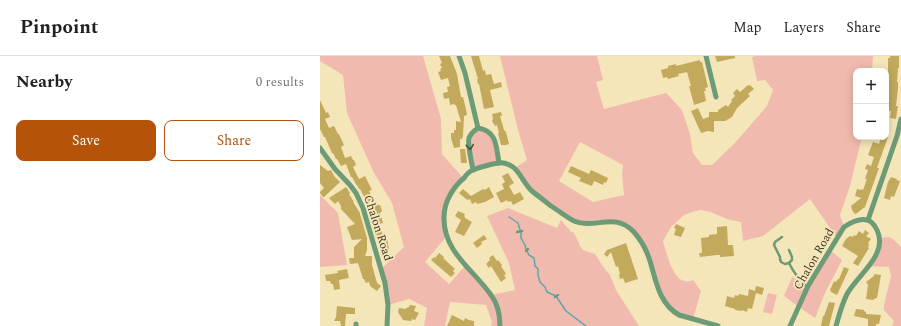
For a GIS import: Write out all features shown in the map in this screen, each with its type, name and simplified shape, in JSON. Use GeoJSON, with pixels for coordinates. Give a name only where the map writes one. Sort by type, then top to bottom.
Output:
{"type":"FeatureCollection","features":[{"type":"Feature","properties":{"kind":"street"},"geometry":{"type":"LineString","coordinates":[[459,56],[465,73],[478,128]]}},
{"type":"Feature","properties":{"kind":"street"},"geometry":{"type":"LineString","coordinates":[[706,56],[716,97]]}},
{"type":"Feature","properties":{"kind":"street"},"geometry":{"type":"LineString","coordinates":[[836,326],[848,293],[869,266],[879,248],[880,242],[878,234],[874,226],[868,220],[897,136],[901,119]]}},
{"type":"Feature","properties":{"kind":"street"},"geometry":{"type":"LineString","coordinates":[[473,170],[469,138],[472,132],[478,128],[486,129],[494,139],[499,163]]}},
{"type":"Feature","properties":{"kind":"street","name":"Chalon Road"},"geometry":{"type":"LineString","coordinates":[[320,148],[335,169],[356,193],[363,208],[385,283],[388,305],[387,326]]}},
{"type":"Feature","properties":{"kind":"street"},"geometry":{"type":"LineString","coordinates":[[500,326],[500,314],[492,295],[451,247],[446,237],[444,227],[444,215],[449,196],[455,187],[473,170],[499,163],[515,168],[531,190],[575,222],[587,224],[609,221],[617,222],[628,227],[634,232],[649,257],[657,288],[668,307],[679,315],[718,326]]}},
{"type":"Feature","properties":{"kind":"street","name":"Chalon Road"},"geometry":{"type":"LineString","coordinates":[[790,326],[808,287],[844,227],[852,222],[862,219],[868,220]]}},
{"type":"Feature","properties":{"kind":"lane"},"geometry":{"type":"LineString","coordinates":[[782,237],[774,244],[781,262],[785,264],[789,263]]}},
{"type":"Feature","properties":{"kind":"lane"},"geometry":{"type":"LineString","coordinates":[[789,250],[792,260],[789,263]]}},
{"type":"Feature","properties":{"kind":"lane"},"geometry":{"type":"LineString","coordinates":[[789,263],[794,274],[808,287]]}},
{"type":"Feature","properties":{"kind":"shaded area"},"geometry":{"type":"Polygon","coordinates":[[[320,56],[423,56],[441,119],[442,154],[463,178],[446,206],[446,237],[425,262],[449,284],[466,265],[491,295],[515,290],[509,263],[487,216],[508,208],[557,228],[561,220],[570,231],[574,233],[583,250],[595,254],[610,275],[616,290],[639,326],[491,326],[492,322],[486,305],[450,302],[445,326],[424,326],[427,308],[409,299],[388,305],[381,269],[404,247],[392,203],[373,171],[347,113],[343,75],[320,61],[320,56]]]}},
{"type":"Feature","properties":{"kind":"shaded area"},"geometry":{"type":"Polygon","coordinates":[[[500,56],[597,56],[603,80],[596,82],[604,109],[666,93],[682,110],[690,134],[693,153],[702,165],[712,165],[734,144],[767,106],[773,90],[765,80],[757,81],[752,57],[873,56],[872,68],[853,68],[853,140],[861,140],[850,186],[840,215],[844,227],[837,238],[810,199],[763,236],[743,241],[741,222],[730,220],[701,210],[684,215],[671,227],[663,241],[672,269],[676,275],[681,280],[693,280],[701,291],[693,319],[685,317],[664,302],[649,257],[639,239],[623,224],[581,223],[537,195],[515,168],[527,160],[500,56]],[[580,142],[559,181],[593,202],[624,195],[622,175],[623,165],[580,142]]]}},
{"type":"Feature","properties":{"kind":"shaded area"},"geometry":{"type":"Polygon","coordinates":[[[478,128],[491,134],[499,163],[473,170],[469,144],[472,132],[478,128]]]}},
{"type":"Feature","properties":{"kind":"shaded area"},"geometry":{"type":"Polygon","coordinates":[[[320,195],[338,213],[347,265],[320,267],[320,195]]]}},
{"type":"Feature","properties":{"kind":"shaded area"},"geometry":{"type":"Polygon","coordinates":[[[888,237],[893,239],[901,247],[901,326],[892,326],[894,321],[884,310],[891,276],[889,267],[869,266],[877,253],[879,238],[888,237]]]}},
{"type":"Feature","properties":{"kind":"shaded area"},"geometry":{"type":"Polygon","coordinates":[[[830,250],[842,260],[825,293],[815,318],[784,296],[792,277],[808,286],[830,250]]]}},
{"type":"Feature","properties":{"kind":"shaded area"},"geometry":{"type":"Polygon","coordinates":[[[768,293],[777,295],[772,314],[763,312],[768,293]]]}},
{"type":"Feature","properties":{"kind":"building"},"geometry":{"type":"Polygon","coordinates":[[[439,56],[450,56],[457,74],[461,97],[463,97],[466,109],[467,115],[464,116],[463,136],[462,139],[460,139],[460,147],[454,148],[451,138],[451,133],[454,133],[454,130],[456,130],[456,121],[461,122],[456,105],[450,105],[449,98],[444,99],[443,93],[448,92],[447,87],[450,86],[448,78],[441,80],[438,72],[441,71],[440,69],[442,68],[440,64],[442,63],[439,56]]]}},
{"type":"Feature","properties":{"kind":"building"},"geometry":{"type":"Polygon","coordinates":[[[471,56],[479,56],[483,71],[485,70],[486,75],[491,74],[494,84],[501,82],[502,87],[490,90],[494,107],[484,109],[478,79],[471,56]]]}},
{"type":"Feature","properties":{"kind":"building"},"geometry":{"type":"Polygon","coordinates":[[[715,56],[735,56],[735,58],[717,62],[715,56]]]}},
{"type":"Feature","properties":{"kind":"building"},"geometry":{"type":"Polygon","coordinates":[[[890,56],[899,56],[896,106],[898,106],[896,119],[890,118],[891,111],[889,111],[888,58],[890,58],[890,56]]]}},
{"type":"Feature","properties":{"kind":"building"},"geometry":{"type":"Polygon","coordinates":[[[700,60],[700,62],[702,62],[708,87],[705,88],[706,91],[704,91],[706,101],[694,105],[687,72],[678,74],[679,76],[668,79],[667,77],[663,78],[661,70],[668,68],[668,66],[676,64],[676,66],[700,60]]]}},
{"type":"Feature","properties":{"kind":"building"},"geometry":{"type":"Polygon","coordinates":[[[748,85],[754,89],[748,94],[750,96],[737,108],[732,117],[725,121],[714,121],[714,132],[708,131],[701,133],[691,111],[698,108],[703,119],[709,117],[709,112],[718,112],[718,110],[726,105],[728,107],[732,101],[731,100],[735,96],[733,93],[737,89],[740,92],[748,85]]]}},
{"type":"Feature","properties":{"kind":"building"},"geometry":{"type":"Polygon","coordinates":[[[320,100],[326,113],[328,112],[330,117],[325,119],[329,128],[334,126],[344,145],[341,147],[345,158],[351,156],[354,160],[356,165],[353,167],[359,179],[365,176],[372,190],[369,191],[374,201],[380,205],[382,211],[380,213],[383,223],[379,224],[384,239],[387,238],[388,251],[381,253],[367,207],[369,206],[360,189],[351,177],[346,164],[341,166],[332,153],[320,129],[320,100]]]}},
{"type":"Feature","properties":{"kind":"building"},"geometry":{"type":"Polygon","coordinates":[[[501,112],[502,116],[500,116],[509,144],[506,145],[501,145],[497,125],[495,126],[492,121],[492,114],[501,112]]]}},
{"type":"Feature","properties":{"kind":"building"},"geometry":{"type":"Polygon","coordinates":[[[880,140],[887,140],[865,207],[855,214],[851,206],[861,198],[855,196],[857,189],[863,190],[867,179],[865,179],[868,170],[865,169],[867,164],[871,166],[874,157],[868,155],[873,142],[879,144],[880,140]]]}},
{"type":"Feature","properties":{"kind":"building"},"geometry":{"type":"Polygon","coordinates":[[[460,149],[465,149],[467,163],[461,163],[460,149]]]}},
{"type":"Feature","properties":{"kind":"building"},"geometry":{"type":"Polygon","coordinates":[[[320,165],[328,171],[331,170],[340,182],[324,197],[320,193],[324,188],[320,183],[320,165]]]}},
{"type":"Feature","properties":{"kind":"building"},"geometry":{"type":"Polygon","coordinates":[[[571,166],[589,174],[591,170],[608,178],[606,183],[604,182],[603,185],[594,181],[592,186],[579,181],[581,178],[568,172],[571,166]]]}},
{"type":"Feature","properties":{"kind":"building"},"geometry":{"type":"Polygon","coordinates":[[[508,173],[514,183],[509,186],[514,195],[520,192],[524,199],[513,205],[511,201],[508,202],[507,200],[501,203],[496,193],[504,189],[502,184],[505,182],[502,176],[508,173]]]}},
{"type":"Feature","properties":{"kind":"building"},"geometry":{"type":"Polygon","coordinates":[[[891,177],[900,181],[894,197],[891,196],[890,200],[884,198],[888,182],[891,177]]]}},
{"type":"Feature","properties":{"kind":"building"},"geometry":{"type":"Polygon","coordinates":[[[346,187],[360,213],[367,238],[367,250],[365,256],[372,256],[372,265],[377,283],[381,286],[377,291],[370,286],[369,282],[366,283],[363,279],[358,263],[350,264],[349,258],[354,258],[354,247],[362,239],[352,240],[347,227],[355,224],[341,209],[338,201],[335,204],[329,198],[346,187]]]}},
{"type":"Feature","properties":{"kind":"building"},"geometry":{"type":"Polygon","coordinates":[[[489,187],[494,197],[477,204],[476,202],[472,204],[470,199],[466,199],[459,193],[463,189],[471,196],[489,187]]]}},
{"type":"Feature","properties":{"kind":"building"},"geometry":{"type":"Polygon","coordinates":[[[458,211],[465,214],[465,218],[472,222],[464,236],[455,232],[461,220],[455,216],[458,211]]]}},
{"type":"Feature","properties":{"kind":"building"},"geometry":{"type":"Polygon","coordinates":[[[676,224],[685,228],[681,237],[674,235],[676,229],[674,228],[676,224]]]}},
{"type":"Feature","properties":{"kind":"building"},"geometry":{"type":"Polygon","coordinates":[[[727,226],[728,245],[733,245],[734,256],[720,257],[720,255],[717,255],[700,257],[699,253],[702,253],[701,238],[717,234],[717,227],[727,226]]]}},
{"type":"Feature","properties":{"kind":"building"},"geometry":{"type":"Polygon","coordinates":[[[865,230],[869,233],[866,236],[871,239],[868,243],[869,248],[858,266],[853,263],[858,256],[842,246],[846,239],[850,236],[856,236],[859,231],[863,234],[865,230]]]}},
{"type":"Feature","properties":{"kind":"building"},"geometry":{"type":"Polygon","coordinates":[[[484,235],[487,239],[481,242],[482,244],[477,248],[473,243],[484,235]]]}},
{"type":"Feature","properties":{"kind":"building"},"geometry":{"type":"Polygon","coordinates":[[[626,243],[638,279],[625,283],[623,278],[620,279],[618,266],[616,267],[611,252],[607,257],[604,254],[607,250],[626,243]]]}},
{"type":"Feature","properties":{"kind":"building"},"geometry":{"type":"Polygon","coordinates":[[[439,253],[455,269],[453,271],[455,273],[451,277],[431,260],[439,253]]]}},
{"type":"Feature","properties":{"kind":"building"},"geometry":{"type":"Polygon","coordinates":[[[493,255],[502,265],[501,266],[506,274],[504,275],[506,278],[501,282],[491,266],[489,268],[486,264],[490,260],[489,258],[493,255]]]}},
{"type":"Feature","properties":{"kind":"building"},"geometry":{"type":"Polygon","coordinates":[[[844,267],[849,269],[837,295],[831,292],[830,289],[834,281],[836,282],[839,279],[844,267]]]}},
{"type":"Feature","properties":{"kind":"building"},"geometry":{"type":"Polygon","coordinates":[[[347,269],[349,278],[339,280],[340,289],[334,290],[333,284],[331,284],[330,281],[326,281],[325,275],[338,273],[337,271],[347,269]]]}},
{"type":"Feature","properties":{"kind":"building"},"geometry":{"type":"Polygon","coordinates":[[[874,274],[881,275],[877,298],[874,300],[866,299],[868,285],[866,282],[874,276],[874,274]]]}},
{"type":"Feature","properties":{"kind":"building"},"geometry":{"type":"Polygon","coordinates":[[[756,286],[764,288],[762,295],[756,293],[752,309],[748,308],[747,312],[735,310],[725,306],[727,296],[734,298],[735,295],[738,296],[739,294],[748,296],[749,289],[755,291],[756,286]]]}},
{"type":"Feature","properties":{"kind":"building"},"geometry":{"type":"Polygon","coordinates":[[[829,302],[835,303],[829,326],[821,326],[823,316],[829,302]]]}},
{"type":"Feature","properties":{"kind":"building"},"geometry":{"type":"Polygon","coordinates":[[[410,305],[416,306],[414,311],[419,313],[415,320],[403,320],[398,312],[399,308],[406,309],[410,305]]]}},
{"type":"Feature","properties":{"kind":"building"},"geometry":{"type":"Polygon","coordinates":[[[337,306],[355,308],[355,314],[346,314],[345,326],[341,326],[340,321],[334,321],[337,306]]]}},
{"type":"Feature","properties":{"kind":"building"},"geometry":{"type":"Polygon","coordinates":[[[856,309],[864,310],[866,314],[881,315],[879,324],[876,324],[876,326],[868,326],[868,319],[854,316],[856,309]]]}},
{"type":"Feature","properties":{"kind":"building"},"geometry":{"type":"Polygon","coordinates":[[[452,315],[464,321],[465,318],[474,321],[474,326],[447,326],[452,315]]]}},
{"type":"Feature","properties":{"kind":"waterway"},"geometry":{"type":"LineString","coordinates":[[509,217],[518,223],[521,238],[529,255],[534,258],[535,266],[538,269],[540,282],[545,287],[547,292],[556,296],[566,311],[586,326]]}}]}
